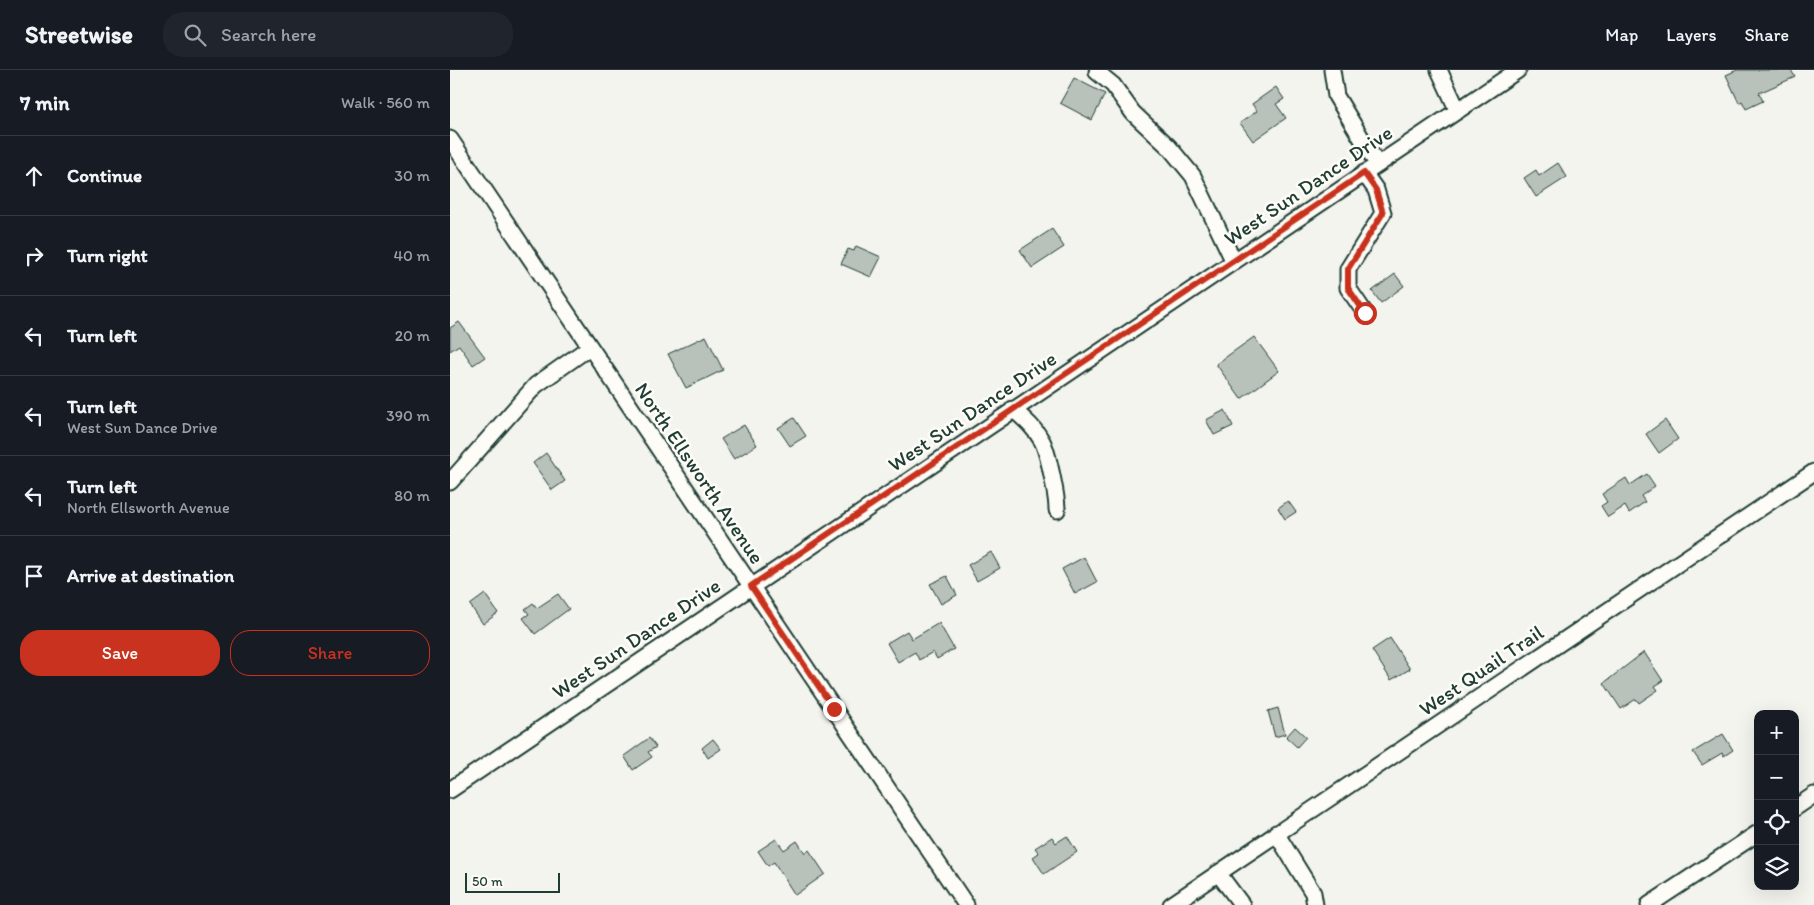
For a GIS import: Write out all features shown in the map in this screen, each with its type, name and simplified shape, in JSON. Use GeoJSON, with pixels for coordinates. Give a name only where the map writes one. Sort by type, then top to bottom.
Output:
{"type":"FeatureCollection","features":[{"type":"Feature","properties":{"kind":"street"},"geometry":{"type":"LineString","coordinates":[[1332,70],[1336,96],[1377,164]]}},
{"type":"Feature","properties":{"kind":"street"},"geometry":{"type":"LineString","coordinates":[[1439,70],[1458,110]]}},
{"type":"Feature","properties":{"kind":"street","name":"West Sun Dance Drive"},"geometry":{"type":"LineString","coordinates":[[450,790],[1233,260],[1518,70]]}},
{"type":"Feature","properties":{"kind":"street"},"geometry":{"type":"LineString","coordinates":[[1097,72],[1113,85],[1133,113],[1169,147],[1193,176],[1233,260]]}},
{"type":"Feature","properties":{"kind":"street","name":"North Ellsworth Avenue"},"geometry":{"type":"LineString","coordinates":[[450,139],[966,905]]}},
{"type":"Feature","properties":{"kind":"street"},"geometry":{"type":"LineString","coordinates":[[1364,173],[1376,190],[1383,213],[1348,269],[1348,288],[1365,313]]}},
{"type":"Feature","properties":{"kind":"street"},"geometry":{"type":"LineString","coordinates":[[450,482],[536,385],[590,347]]}},
{"type":"Feature","properties":{"kind":"street"},"geometry":{"type":"LineString","coordinates":[[1013,409],[1033,428],[1043,442],[1057,494],[1057,510]]}},
{"type":"Feature","properties":{"kind":"street","name":"West Quail Trail"},"geometry":{"type":"LineString","coordinates":[[1172,905],[1276,833],[1814,472]]}},
{"type":"Feature","properties":{"kind":"street"},"geometry":{"type":"LineString","coordinates":[[1799,805],[1814,795]]}},
{"type":"Feature","properties":{"kind":"street"},"geometry":{"type":"LineString","coordinates":[[1276,833],[1313,893],[1315,905]]}},
{"type":"Feature","properties":{"kind":"street"},"geometry":{"type":"LineString","coordinates":[[1650,905],[1754,836]]}},
{"type":"Feature","properties":{"kind":"street"},"geometry":{"type":"LineString","coordinates":[[1218,873],[1242,905]]}},
{"type":"Feature","properties":{"kind":"building"},"geometry":{"type":"Polygon","coordinates":[[[1737,70],[1791,70],[1795,77],[1759,93],[1763,101],[1746,109],[1742,101],[1739,103],[1726,75],[1737,70]]]}},
{"type":"Feature","properties":{"kind":"building"},"geometry":{"type":"Polygon","coordinates":[[[1074,78],[1105,94],[1092,120],[1060,103],[1074,78]]]}},
{"type":"Feature","properties":{"kind":"building"},"geometry":{"type":"Polygon","coordinates":[[[1276,87],[1284,99],[1276,104],[1286,118],[1253,141],[1240,123],[1257,111],[1252,104],[1276,87]]]}},
{"type":"Feature","properties":{"kind":"building"},"geometry":{"type":"Polygon","coordinates":[[[1558,163],[1567,177],[1536,197],[1524,178],[1536,170],[1539,176],[1558,163]]]}},
{"type":"Feature","properties":{"kind":"building"},"geometry":{"type":"Polygon","coordinates":[[[1052,229],[1064,247],[1032,268],[1020,250],[1052,229]]]}},
{"type":"Feature","properties":{"kind":"building"},"geometry":{"type":"Polygon","coordinates":[[[856,246],[881,257],[871,277],[841,264],[848,249],[854,251],[856,246]]]}},
{"type":"Feature","properties":{"kind":"building"},"geometry":{"type":"Polygon","coordinates":[[[1395,274],[1404,286],[1381,303],[1372,291],[1395,274]]]}},
{"type":"Feature","properties":{"kind":"building"},"geometry":{"type":"Polygon","coordinates":[[[459,322],[485,357],[473,365],[459,345],[450,351],[450,328],[459,322]]]}},
{"type":"Feature","properties":{"kind":"building"},"geometry":{"type":"Polygon","coordinates":[[[706,336],[723,370],[686,388],[668,354],[706,336]]]}},
{"type":"Feature","properties":{"kind":"building"},"geometry":{"type":"Polygon","coordinates":[[[1254,337],[1279,371],[1241,399],[1216,364],[1254,337]]]}},
{"type":"Feature","properties":{"kind":"building"},"geometry":{"type":"Polygon","coordinates":[[[1225,410],[1233,426],[1214,435],[1206,420],[1225,410]]]}},
{"type":"Feature","properties":{"kind":"building"},"geometry":{"type":"Polygon","coordinates":[[[794,418],[806,436],[790,446],[778,428],[794,418]]]}},
{"type":"Feature","properties":{"kind":"building"},"geometry":{"type":"Polygon","coordinates":[[[1665,420],[1678,439],[1659,453],[1646,434],[1665,420]]]}},
{"type":"Feature","properties":{"kind":"building"},"geometry":{"type":"Polygon","coordinates":[[[744,425],[757,445],[734,459],[721,439],[744,425]]]}},
{"type":"Feature","properties":{"kind":"building"},"geometry":{"type":"Polygon","coordinates":[[[546,453],[565,481],[552,490],[533,463],[546,453]]]}},
{"type":"Feature","properties":{"kind":"building"},"geometry":{"type":"Polygon","coordinates":[[[1647,474],[1655,486],[1641,496],[1645,502],[1629,513],[1625,506],[1608,517],[1601,506],[1607,502],[1602,494],[1626,478],[1630,485],[1647,474]]]}},
{"type":"Feature","properties":{"kind":"building"},"geometry":{"type":"Polygon","coordinates":[[[1288,501],[1296,512],[1285,519],[1278,508],[1288,501]]]}},
{"type":"Feature","properties":{"kind":"building"},"geometry":{"type":"Polygon","coordinates":[[[991,552],[1000,568],[977,581],[968,565],[991,552]]]}},
{"type":"Feature","properties":{"kind":"building"},"geometry":{"type":"Polygon","coordinates":[[[1084,557],[1097,582],[1075,594],[1062,569],[1084,557]]]}},
{"type":"Feature","properties":{"kind":"building"},"geometry":{"type":"Polygon","coordinates":[[[947,576],[957,595],[941,604],[930,584],[947,576]]]}},
{"type":"Feature","properties":{"kind":"building"},"geometry":{"type":"Polygon","coordinates":[[[485,594],[498,613],[483,624],[470,605],[485,594]]]}},
{"type":"Feature","properties":{"kind":"building"},"geometry":{"type":"Polygon","coordinates":[[[558,594],[569,609],[535,634],[523,618],[529,614],[525,609],[533,603],[537,608],[558,594]]]}},
{"type":"Feature","properties":{"kind":"building"},"geometry":{"type":"Polygon","coordinates":[[[939,623],[954,649],[937,659],[933,652],[919,660],[915,652],[898,662],[887,643],[907,631],[912,639],[939,623]]]}},
{"type":"Feature","properties":{"kind":"building"},"geometry":{"type":"Polygon","coordinates":[[[1390,638],[1410,669],[1391,680],[1372,650],[1390,638]]]}},
{"type":"Feature","properties":{"kind":"building"},"geometry":{"type":"Polygon","coordinates":[[[1644,652],[1663,681],[1655,686],[1658,690],[1639,703],[1636,699],[1621,709],[1604,683],[1644,652]]]}},
{"type":"Feature","properties":{"kind":"building"},"geometry":{"type":"Polygon","coordinates":[[[1278,708],[1285,734],[1275,737],[1268,711],[1278,708]]]}},
{"type":"Feature","properties":{"kind":"building"},"geometry":{"type":"Polygon","coordinates":[[[1295,727],[1306,737],[1297,747],[1286,737],[1295,727]]]}},
{"type":"Feature","properties":{"kind":"building"},"geometry":{"type":"Polygon","coordinates":[[[1723,734],[1733,750],[1724,756],[1722,753],[1702,765],[1693,752],[1723,734]]]}},
{"type":"Feature","properties":{"kind":"building"},"geometry":{"type":"Polygon","coordinates":[[[649,738],[656,747],[648,752],[652,757],[633,770],[624,756],[649,738]]]}},
{"type":"Feature","properties":{"kind":"building"},"geometry":{"type":"Polygon","coordinates":[[[713,739],[721,749],[708,758],[702,748],[713,739]]]}},
{"type":"Feature","properties":{"kind":"building"},"geometry":{"type":"Polygon","coordinates":[[[1067,836],[1077,852],[1044,874],[1033,857],[1039,853],[1035,848],[1052,837],[1056,843],[1067,836]]]}},
{"type":"Feature","properties":{"kind":"building"},"geometry":{"type":"Polygon","coordinates":[[[776,839],[784,850],[797,841],[805,853],[809,850],[825,874],[795,895],[774,862],[768,866],[758,851],[776,839]]]}},
{"type":"Feature","properties":{"kind":"route"},"geometry":{"type":"LineString","coordinates":[[834,709],[751,586],[1364,173],[1376,190],[1383,213],[1348,269],[1348,288],[1365,313]]}}]}
